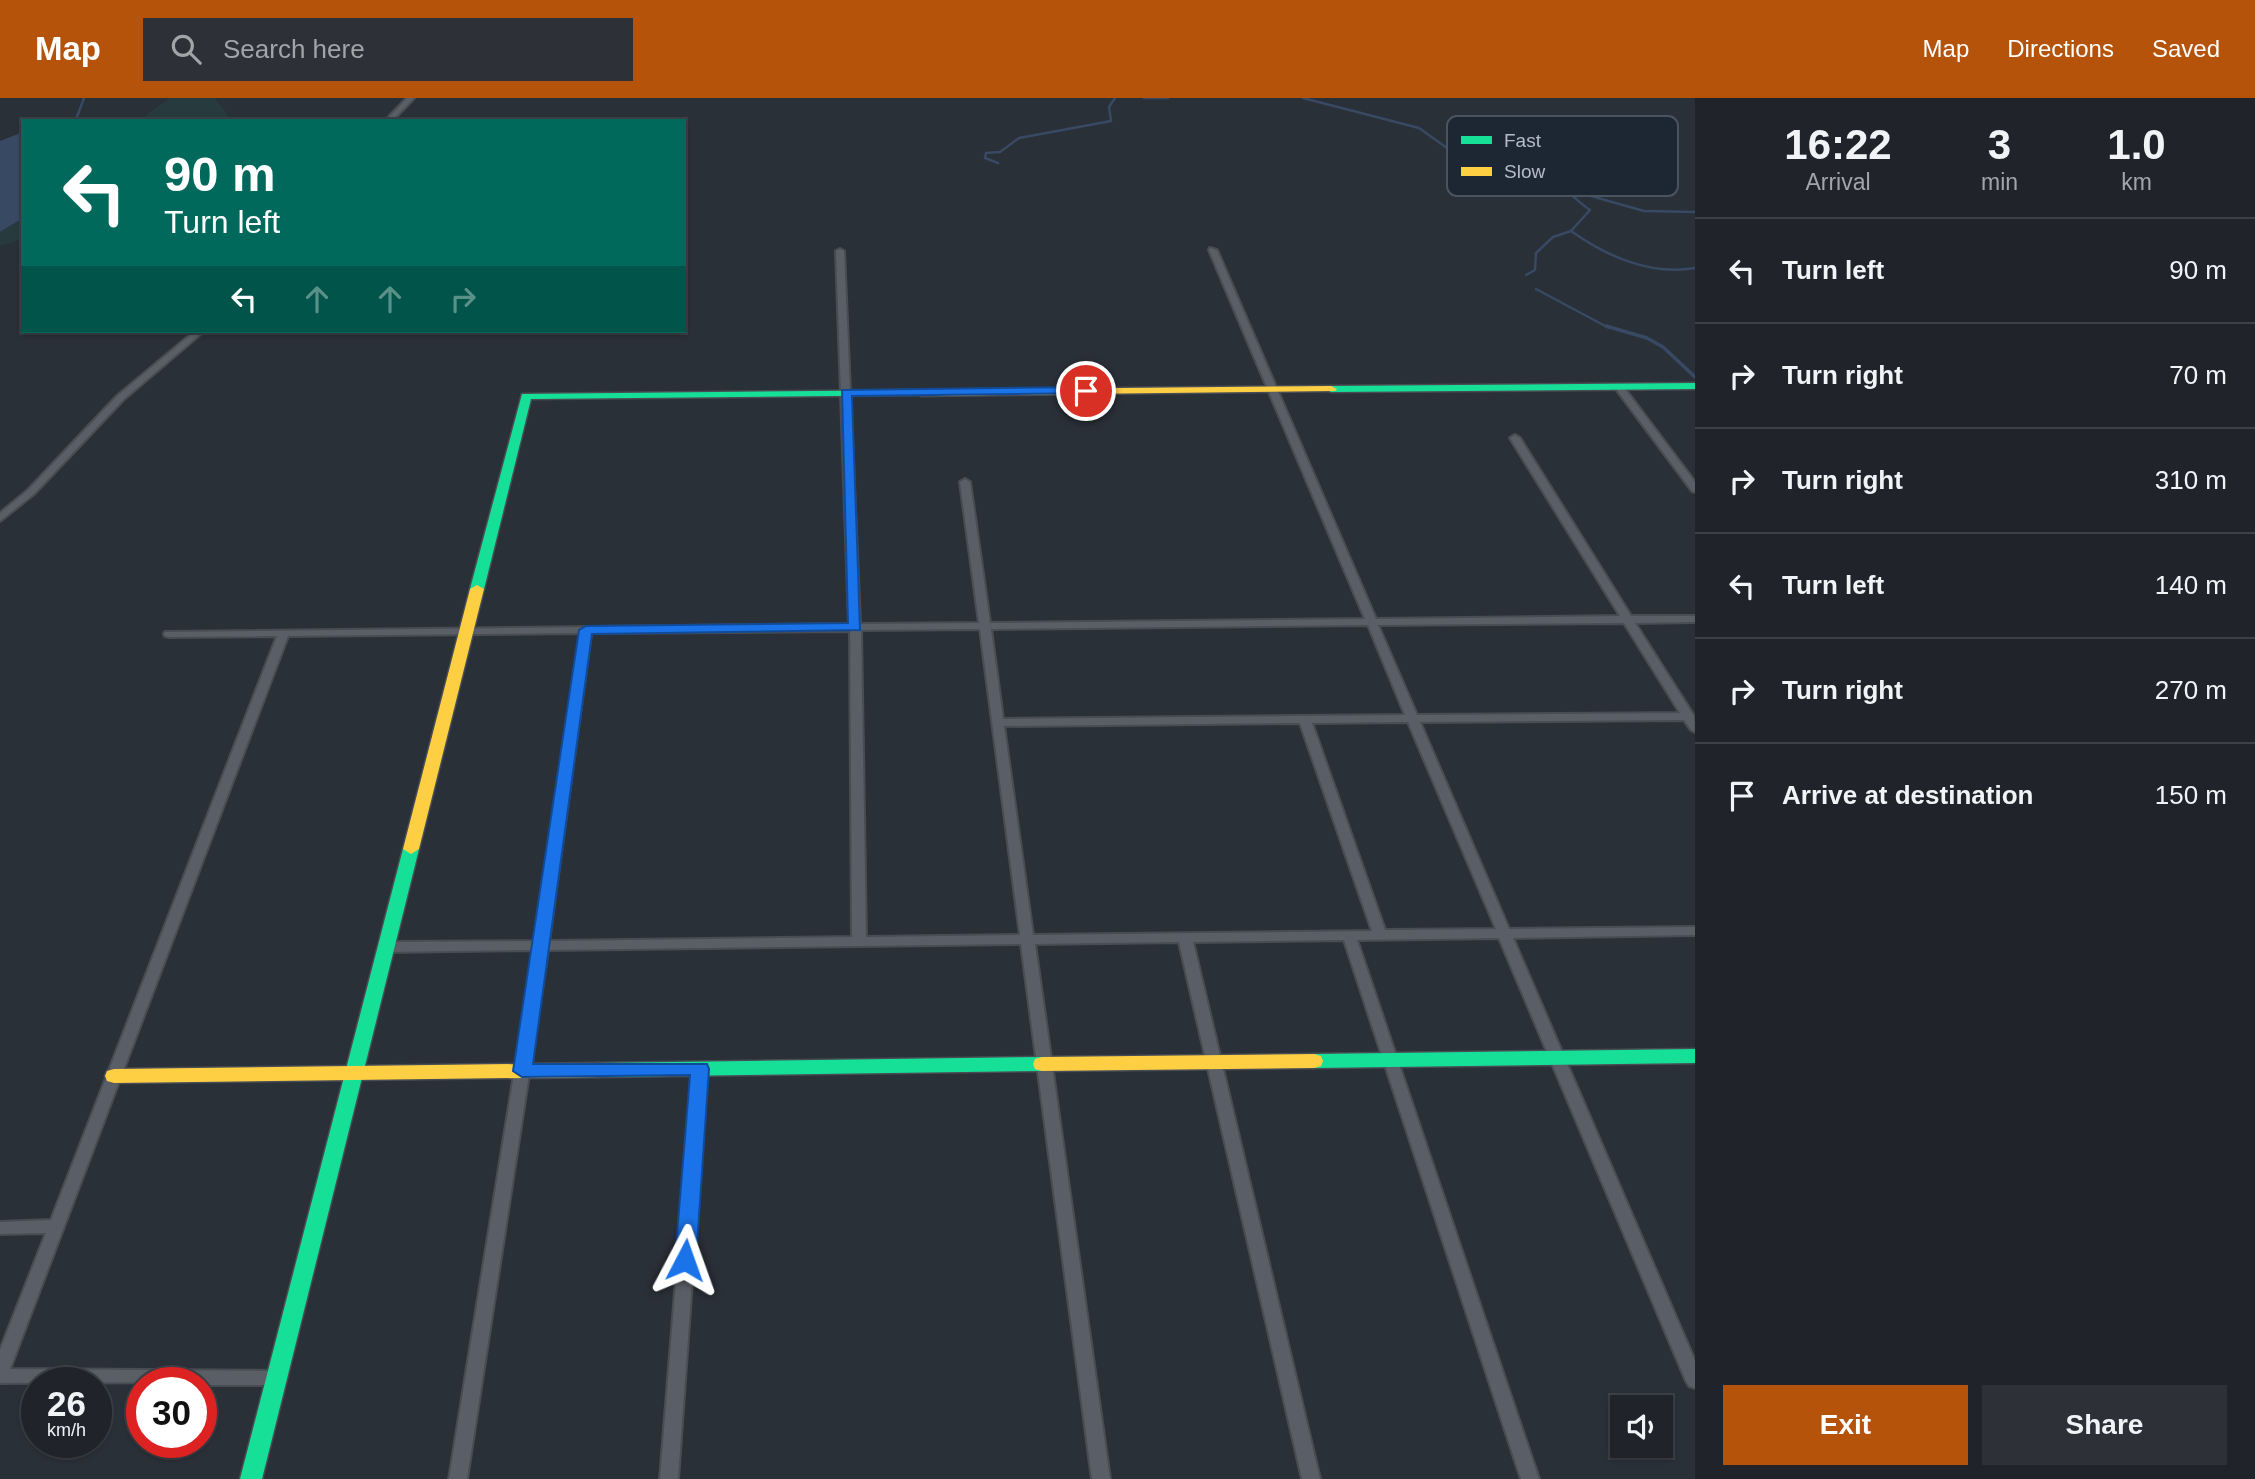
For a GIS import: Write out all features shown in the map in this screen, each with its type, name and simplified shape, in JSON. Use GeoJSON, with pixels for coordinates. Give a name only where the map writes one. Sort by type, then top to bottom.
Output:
{"type":"FeatureCollection","features":[{"type":"Feature","properties":{"kind":"street"},"geometry":{"type":"LineString","coordinates":[[390,119],[411,98]]}},
{"type":"Feature","properties":{"kind":"street"},"geometry":{"type":"LineString","coordinates":[[1213,250],[1695,1381]]}},
{"type":"Feature","properties":{"kind":"street"},"geometry":{"type":"LineString","coordinates":[[840,251],[855,627],[859,941]]}},
{"type":"Feature","properties":{"kind":"street"},"geometry":{"type":"LineString","coordinates":[[0,519],[31,492],[120,398],[198,333]]}},
{"type":"Feature","properties":{"kind":"street"},"geometry":{"type":"LineString","coordinates":[[251,1479],[526,396],[1695,386]]}},
{"type":"Feature","properties":{"kind":"street"},"geometry":{"type":"LineString","coordinates":[[1619,387],[1695,489]]}},
{"type":"Feature","properties":{"kind":"street"},"geometry":{"type":"LineString","coordinates":[[1515,438],[1695,728]]}},
{"type":"Feature","properties":{"kind":"street"},"geometry":{"type":"LineString","coordinates":[[965,482],[1101,1479]]}},
{"type":"Feature","properties":{"kind":"street"},"geometry":{"type":"LineString","coordinates":[[169,634],[1695,619]]}},
{"type":"Feature","properties":{"kind":"street"},"geometry":{"type":"LineString","coordinates":[[458,1479],[542,945],[586,630]]}},
{"type":"Feature","properties":{"kind":"street"},"geometry":{"type":"LineString","coordinates":[[276,1378],[0,1374],[284,633]]}},
{"type":"Feature","properties":{"kind":"street"},"geometry":{"type":"LineString","coordinates":[[998,723],[1688,716]]}},
{"type":"Feature","properties":{"kind":"street"},"geometry":{"type":"LineString","coordinates":[[1305,720],[1380,935]]}},
{"type":"Feature","properties":{"kind":"street"},"geometry":{"type":"LineString","coordinates":[[386,947],[1695,931]]}},
{"type":"Feature","properties":{"kind":"street"},"geometry":{"type":"LineString","coordinates":[[1349,935],[1530,1479]]}},
{"type":"Feature","properties":{"kind":"street"},"geometry":{"type":"LineString","coordinates":[[1185,937],[1311,1479]]}},
{"type":"Feature","properties":{"kind":"street"},"geometry":{"type":"LineString","coordinates":[[114,1076],[1695,1056]]}},
{"type":"Feature","properties":{"kind":"street"},"geometry":{"type":"LineString","coordinates":[[668,1479],[700,1069]]}},
{"type":"Feature","properties":{"kind":"street"},"geometry":{"type":"LineString","coordinates":[[0,1228],[56,1226]]}},
{"type":"Feature","properties":{"kind":"green space"},"geometry":{"type":"Polygon","coordinates":[[[170,98],[215,98],[231,119],[141,119],[170,98]]]}},
{"type":"Feature","properties":{"kind":"green space"},"geometry":{"type":"Polygon","coordinates":[[[21,219],[21,240],[0,246],[0,232],[21,219]]]}},
{"type":"Feature","properties":{"kind":"water"},"geometry":{"type":"Polygon","coordinates":[[[21,133],[21,219],[0,232],[0,141],[21,133]]]}},
{"type":"Feature","properties":{"kind":"waterway"},"geometry":{"type":"LineString","coordinates":[[77,117],[84,98]]}},
{"type":"Feature","properties":{"kind":"waterway"},"geometry":{"type":"LineString","coordinates":[[998,163],[985,158],[986,153],[1000,152],[1019,138],[1111,121],[1109,107],[1115,98]]}},
{"type":"Feature","properties":{"kind":"waterway"},"geometry":{"type":"LineString","coordinates":[[1144,98],[1168,98]]}},
{"type":"Feature","properties":{"kind":"waterway"},"geometry":{"type":"LineString","coordinates":[[1303,98],[1419,128],[1447,148]]}},
{"type":"Feature","properties":{"kind":"waterway"},"geometry":{"type":"LineString","coordinates":[[1571,231],[1590,210],[1573,196]]}},
{"type":"Feature","properties":{"kind":"waterway"},"geometry":{"type":"LineString","coordinates":[[1591,196],[1644,211],[1695,212]]}},
{"type":"Feature","properties":{"kind":"waterway"},"geometry":{"type":"LineString","coordinates":[[1526,275],[1535,270],[1536,253],[1553,237],[1571,231]]}},
{"type":"Feature","properties":{"kind":"waterway"},"geometry":{"type":"LineString","coordinates":[[1571,231],[1614,256],[1630,262],[1662,269],[1695,268]]}},
{"type":"Feature","properties":{"kind":"waterway"},"geometry":{"type":"LineString","coordinates":[[1536,289],[1609,328]]}},
{"type":"Feature","properties":{"kind":"waterway"},"geometry":{"type":"LineString","coordinates":[[1606,326],[1647,338],[1663,347],[1695,377]]}},
{"type":"Feature","properties":{"kind":"traffic: fast"},"geometry":{"type":"LineString","coordinates":[[1331,389],[1695,386]]}},
{"type":"Feature","properties":{"kind":"traffic: fast"},"geometry":{"type":"LineString","coordinates":[[477,589],[526,396],[921,393]]}},
{"type":"Feature","properties":{"kind":"traffic: fast"},"geometry":{"type":"LineString","coordinates":[[251,1479],[411,849]]}},
{"type":"Feature","properties":{"kind":"traffic: fast"},"geometry":{"type":"LineString","coordinates":[[1314,1061],[1695,1056]]}},
{"type":"Feature","properties":{"kind":"traffic: fast"},"geometry":{"type":"LineString","coordinates":[[599,1070],[1042,1064]]}},
{"type":"Feature","properties":{"kind":"traffic: slow"},"geometry":{"type":"LineString","coordinates":[[921,393],[1331,389]]}},
{"type":"Feature","properties":{"kind":"traffic: slow"},"geometry":{"type":"LineString","coordinates":[[411,849],[477,589]]}},
{"type":"Feature","properties":{"kind":"traffic: slow"},"geometry":{"type":"LineString","coordinates":[[1042,1064],[1314,1061]]}},
{"type":"Feature","properties":{"kind":"traffic: slow"},"geometry":{"type":"LineString","coordinates":[[114,1076],[599,1070]]}},
{"type":"Feature","properties":{"kind":"route"},"geometry":{"type":"LineString","coordinates":[[685,1260],[700,1069],[522,1071],[586,630],[855,627],[846,393],[1086,391]]}}]}
